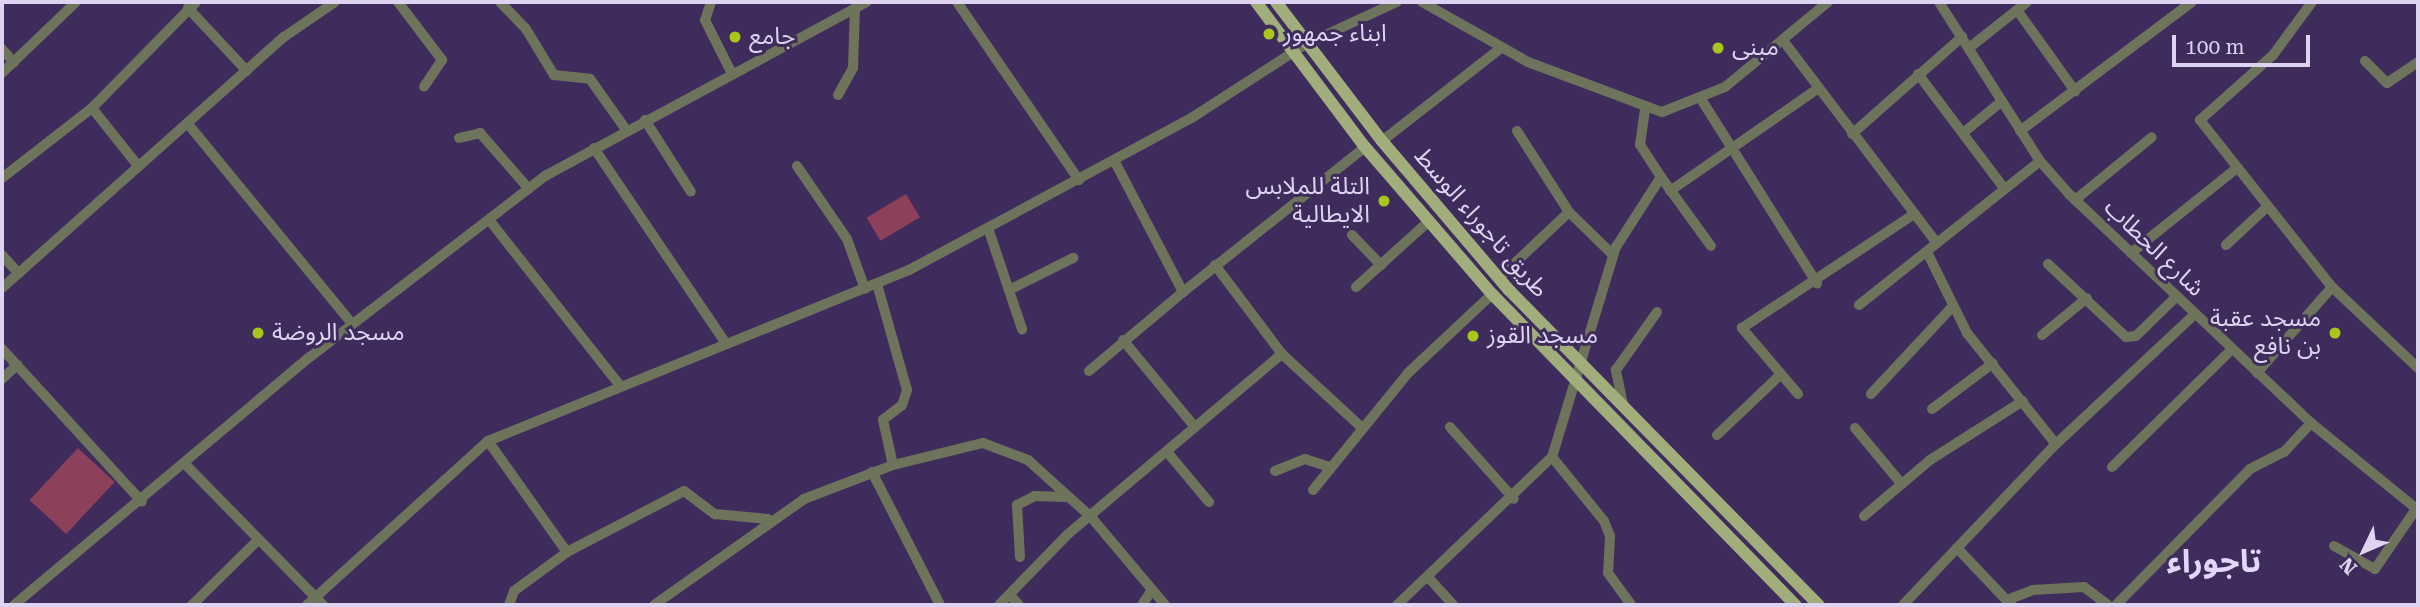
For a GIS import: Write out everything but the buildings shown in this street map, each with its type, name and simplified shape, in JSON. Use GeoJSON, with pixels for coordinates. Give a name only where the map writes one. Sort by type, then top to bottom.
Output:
{"type":"FeatureCollection","features":[{"type":"Feature","properties":{"kind":"main road"},"geometry":{"type":"LineString","coordinates":[[1256,2],[1366,147],[1492,293],[1573,380],[1796,605]]}},
{"type":"Feature","properties":{"kind":"main road","name":"طريق تاجوراء الوسط"},"geometry":{"type":"LineString","coordinates":[[1276,2],[1382,141],[1499,278],[1626,414],[1819,605]]}},
{"type":"Feature","properties":{"kind":"street"},"geometry":{"type":"LineString","coordinates":[[2,73],[76,2]]}},
{"type":"Feature","properties":{"kind":"street"},"geometry":{"type":"LineString","coordinates":[[2,288],[247,71],[335,2]]}},
{"type":"Feature","properties":{"kind":"street"},"geometry":{"type":"LineString","coordinates":[[398,2],[442,60],[424,87]]}},
{"type":"Feature","properties":{"kind":"street"},"geometry":{"type":"LineString","coordinates":[[500,2],[526,29],[554,75],[590,79],[627,131]]}},
{"type":"Feature","properties":{"kind":"street"},"geometry":{"type":"LineString","coordinates":[[711,2],[705,20],[731,72]]}},
{"type":"Feature","properties":{"kind":"street"},"geometry":{"type":"LineString","coordinates":[[21,603],[352,324],[491,222],[529,189],[594,148],[731,72],[867,2]]}},
{"type":"Feature","properties":{"kind":"street"},"geometry":{"type":"LineString","coordinates":[[957,2],[1079,180]]}},
{"type":"Feature","properties":{"kind":"street"},"geometry":{"type":"LineString","coordinates":[[307,605],[488,441],[877,284],[1115,162],[1306,44],[1396,2]]}},
{"type":"Feature","properties":{"kind":"street"},"geometry":{"type":"LineString","coordinates":[[1422,2],[1501,48],[1662,113],[1701,99],[1785,43],[1828,2]]}},
{"type":"Feature","properties":{"kind":"street","name":"شارع الحطاب"},"geometry":{"type":"LineString","coordinates":[[1939,2],[2040,161],[2075,200],[2311,423],[2417,510]]}},
{"type":"Feature","properties":{"kind":"street"},"geometry":{"type":"LineString","coordinates":[[1969,48],[2027,2]]}},
{"type":"Feature","properties":{"kind":"street"},"geometry":{"type":"LineString","coordinates":[[2020,131],[2192,2]]}},
{"type":"Feature","properties":{"kind":"street"},"geometry":{"type":"LineString","coordinates":[[2312,2],[2262,66],[2201,116],[2237,168],[2332,287],[2418,368]]}},
{"type":"Feature","properties":{"kind":"street"},"geometry":{"type":"LineString","coordinates":[[2,178],[92,108],[192,5],[247,71]]}},
{"type":"Feature","properties":{"kind":"street"},"geometry":{"type":"LineString","coordinates":[[838,95],[853,68],[855,8]]}},
{"type":"Feature","properties":{"kind":"street"},"geometry":{"type":"LineString","coordinates":[[2017,10],[2075,91]]}},
{"type":"Feature","properties":{"kind":"street"},"geometry":{"type":"LineString","coordinates":[[1852,134],[1962,37]]}},
{"type":"Feature","properties":{"kind":"street"},"geometry":{"type":"LineString","coordinates":[[1785,43],[1913,215],[1937,243]]}},
{"type":"Feature","properties":{"kind":"street"},"geometry":{"type":"LineString","coordinates":[[1382,141],[1501,48]]}},
{"type":"Feature","properties":{"kind":"street"},"geometry":{"type":"LineString","coordinates":[[2,49],[14,63]]}},
{"type":"Feature","properties":{"kind":"street"},"geometry":{"type":"LineString","coordinates":[[2365,61],[2387,83],[2418,62]]}},
{"type":"Feature","properties":{"kind":"street"},"geometry":{"type":"LineString","coordinates":[[1919,74],[2004,188]]}},
{"type":"Feature","properties":{"kind":"street"},"geometry":{"type":"LineString","coordinates":[[1671,191],[1819,88]]}},
{"type":"Feature","properties":{"kind":"street"},"geometry":{"type":"LineString","coordinates":[[1701,99],[1731,151],[1817,283]]}},
{"type":"Feature","properties":{"kind":"street"},"geometry":{"type":"LineString","coordinates":[[1963,133],[2002,102]]}},
{"type":"Feature","properties":{"kind":"street"},"geometry":{"type":"LineString","coordinates":[[92,108],[139,167]]}},
{"type":"Feature","properties":{"kind":"street"},"geometry":{"type":"LineString","coordinates":[[1645,108],[1640,145],[1712,246]]}},
{"type":"Feature","properties":{"kind":"street"},"geometry":{"type":"LineString","coordinates":[[645,120],[691,192]]}},
{"type":"Feature","properties":{"kind":"street"},"geometry":{"type":"LineString","coordinates":[[187,124],[352,324]]}},
{"type":"Feature","properties":{"kind":"street"},"geometry":{"type":"LineString","coordinates":[[1517,131],[1569,212],[1614,255]]}},
{"type":"Feature","properties":{"kind":"street"},"geometry":{"type":"LineString","coordinates":[[459,138],[480,133],[529,189]]}},
{"type":"Feature","properties":{"kind":"street"},"geometry":{"type":"LineString","coordinates":[[2075,200],[2152,137]]}},
{"type":"Feature","properties":{"kind":"street"},"geometry":{"type":"LineString","coordinates":[[1089,372],[1123,340],[1215,265],[1366,147]]}},
{"type":"Feature","properties":{"kind":"street"},"geometry":{"type":"LineString","coordinates":[[594,148],[726,344]]}},
{"type":"Feature","properties":{"kind":"street"},"geometry":{"type":"LineString","coordinates":[[1859,304],[1928,254],[1937,243],[2040,161]]}},
{"type":"Feature","properties":{"kind":"street"},"geometry":{"type":"LineString","coordinates":[[1115,162],[1183,292]]}},
{"type":"Feature","properties":{"kind":"street"},"geometry":{"type":"LineString","coordinates":[[797,166],[847,239],[865,289]]}},
{"type":"Feature","properties":{"kind":"street"},"geometry":{"type":"LineString","coordinates":[[2131,253],[2237,168]]}},
{"type":"Feature","properties":{"kind":"street"},"geometry":{"type":"LineString","coordinates":[[1397,605],[1514,499],[1552,457],[1577,361],[1614,255],[1661,177]]}},
{"type":"Feature","properties":{"kind":"street"},"geometry":{"type":"LineString","coordinates":[[2226,246],[2267,207]]}},
{"type":"Feature","properties":{"kind":"street"},"geometry":{"type":"LineString","coordinates":[[1499,278],[1569,212]]}},
{"type":"Feature","properties":{"kind":"street"},"geometry":{"type":"LineString","coordinates":[[1798,394],[1741,330],[1817,283],[1913,215]]}},
{"type":"Feature","properties":{"kind":"street"},"geometry":{"type":"LineString","coordinates":[[1356,287],[1429,221]]}},
{"type":"Feature","properties":{"kind":"street"},"geometry":{"type":"LineString","coordinates":[[491,222],[621,387]]}},
{"type":"Feature","properties":{"kind":"street"},"geometry":{"type":"LineString","coordinates":[[988,228],[1022,329]]}},
{"type":"Feature","properties":{"kind":"street"},"geometry":{"type":"LineString","coordinates":[[1352,235],[1381,265]]}},
{"type":"Feature","properties":{"kind":"street"},"geometry":{"type":"LineString","coordinates":[[1928,254],[1953,306],[2056,444]]}},
{"type":"Feature","properties":{"kind":"street"},"geometry":{"type":"LineString","coordinates":[[2,255],[19,274]]}},
{"type":"Feature","properties":{"kind":"street"},"geometry":{"type":"LineString","coordinates":[[1009,290],[1073,258]]}},
{"type":"Feature","properties":{"kind":"street"},"geometry":{"type":"LineString","coordinates":[[2048,264],[2133,338],[2176,298]]}},
{"type":"Feature","properties":{"kind":"street"},"geometry":{"type":"LineString","coordinates":[[1215,265],[1282,354],[1361,427]]}},
{"type":"Feature","properties":{"kind":"street"},"geometry":{"type":"LineString","coordinates":[[877,284],[907,390],[902,405],[883,420],[893,465]]}},
{"type":"Feature","properties":{"kind":"street"},"geometry":{"type":"LineString","coordinates":[[2257,373],[2332,287]]}},
{"type":"Feature","properties":{"kind":"street"},"geometry":{"type":"LineString","coordinates":[[1313,489],[1361,427],[1492,293]]}},
{"type":"Feature","properties":{"kind":"street"},"geometry":{"type":"LineString","coordinates":[[2042,335],[2087,298]]}},
{"type":"Feature","properties":{"kind":"street"},"geometry":{"type":"LineString","coordinates":[[1871,394],[1953,306]]}},
{"type":"Feature","properties":{"kind":"street"},"geometry":{"type":"LineString","coordinates":[[1626,414],[1616,370],[1657,312]]}},
{"type":"Feature","properties":{"kind":"street"},"geometry":{"type":"LineString","coordinates":[[1903,605],[2056,444],[2194,315]]}},
{"type":"Feature","properties":{"kind":"street"},"geometry":{"type":"LineString","coordinates":[[1123,340],[1195,427]]}},
{"type":"Feature","properties":{"kind":"street"},"geometry":{"type":"LineString","coordinates":[[2,349],[142,502]]}},
{"type":"Feature","properties":{"kind":"street"},"geometry":{"type":"LineString","coordinates":[[2112,467],[2231,350]]}},
{"type":"Feature","properties":{"kind":"street"},"geometry":{"type":"LineString","coordinates":[[999,605],[1091,517],[1282,354]]}},
{"type":"Feature","properties":{"kind":"street"},"geometry":{"type":"LineString","coordinates":[[1932,409],[1993,363]]}},
{"type":"Feature","properties":{"kind":"street"},"geometry":{"type":"LineString","coordinates":[[2,379],[17,365]]}},
{"type":"Feature","properties":{"kind":"street"},"geometry":{"type":"LineString","coordinates":[[1717,435],[1780,376]]}},
{"type":"Feature","properties":{"kind":"street"},"geometry":{"type":"LineString","coordinates":[[1864,516],[1900,482],[2023,401]]}},
{"type":"Feature","properties":{"kind":"street"},"geometry":{"type":"LineString","coordinates":[[2116,605],[2250,469],[2284,452],[2311,423]]}},
{"type":"Feature","properties":{"kind":"street"},"geometry":{"type":"LineString","coordinates":[[1450,427],[1514,499]]}},
{"type":"Feature","properties":{"kind":"street"},"geometry":{"type":"LineString","coordinates":[[1855,428],[1900,482]]}},
{"type":"Feature","properties":{"kind":"street"},"geometry":{"type":"LineString","coordinates":[[488,441],[567,552]]}},
{"type":"Feature","properties":{"kind":"street"},"geometry":{"type":"LineString","coordinates":[[654,605],[768,519],[893,465],[998,444],[1028,460],[1091,517],[1165,605]]}},
{"type":"Feature","properties":{"kind":"street"},"geometry":{"type":"LineString","coordinates":[[1168,453],[1209,502]]}},
{"type":"Feature","properties":{"kind":"street"},"geometry":{"type":"LineString","coordinates":[[1552,457],[1604,521],[1610,536],[1606,568],[1631,605]]}},
{"type":"Feature","properties":{"kind":"street"},"geometry":{"type":"LineString","coordinates":[[1275,471],[1305,458],[1330,467]]}},
{"type":"Feature","properties":{"kind":"street"},"geometry":{"type":"LineString","coordinates":[[186,466],[323,605]]}},
{"type":"Feature","properties":{"kind":"street"},"geometry":{"type":"LineString","coordinates":[[872,472],[940,605]]}},
{"type":"Feature","properties":{"kind":"street"},"geometry":{"type":"LineString","coordinates":[[509,605],[514,591],[567,552],[687,490],[715,514],[768,519]]}},
{"type":"Feature","properties":{"kind":"street"},"geometry":{"type":"LineString","coordinates":[[1020,557],[1017,505],[1035,496],[1066,497]]}},
{"type":"Feature","properties":{"kind":"street"},"geometry":{"type":"LineString","coordinates":[[2334,546],[2375,569],[2417,510]]}},
{"type":"Feature","properties":{"kind":"street"},"geometry":{"type":"LineString","coordinates":[[192,605],[258,540]]}},
{"type":"Feature","properties":{"kind":"street"},"geometry":{"type":"LineString","coordinates":[[1957,548],[2010,603],[2032,590],[2084,587],[2108,605]]}},
{"type":"Feature","properties":{"kind":"street"},"geometry":{"type":"LineString","coordinates":[[1428,577],[1453,605]]}},
{"type":"Feature","properties":{"kind":"street"},"geometry":{"type":"LineString","coordinates":[[1142,605],[1152,591]]}},
{"type":"Feature","properties":{"kind":"street"},"geometry":{"type":"LineString","coordinates":[[1010,595],[1019,605]]}},
{"type":"Feature","properties":{"kind":"shaded area"},"geometry":{"type":"Polygon","coordinates":[[[906,194],[920,217],[880,241],[867,218],[906,194]]]}},
{"type":"Feature","properties":{"kind":"shaded area"},"geometry":{"type":"Polygon","coordinates":[[[78,448],[115,482],[66,534],[30,500],[78,448]]]}},
{"type":"Feature","properties":{"kind":"place","name":"ابناء جمهور"},"geometry":{"type":"Point","coordinates":[1269,34]}},
{"type":"Feature","properties":{"kind":"place","name":"جامع"},"geometry":{"type":"Point","coordinates":[735,37]}},
{"type":"Feature","properties":{"kind":"place","name":"مبنى"},"geometry":{"type":"Point","coordinates":[1718,48]}},
{"type":"Feature","properties":{"kind":"place","name":"التلة للملابس الايطالية"},"geometry":{"type":"Point","coordinates":[1384,201]}},
{"type":"Feature","properties":{"kind":"place","name":"مسجد الروضة"},"geometry":{"type":"Point","coordinates":[258,333]}},
{"type":"Feature","properties":{"kind":"place","name":"مسجد عقبة بن نافع"},"geometry":{"type":"Point","coordinates":[2335,333]}},
{"type":"Feature","properties":{"kind":"place","name":"مسجد القوز"},"geometry":{"type":"Point","coordinates":[1473,336]}},
{"type":"Feature","properties":{"kind":"district","name":"تاجوراء"},"geometry":{"type":"Point","coordinates":[2214,561]}}]}
